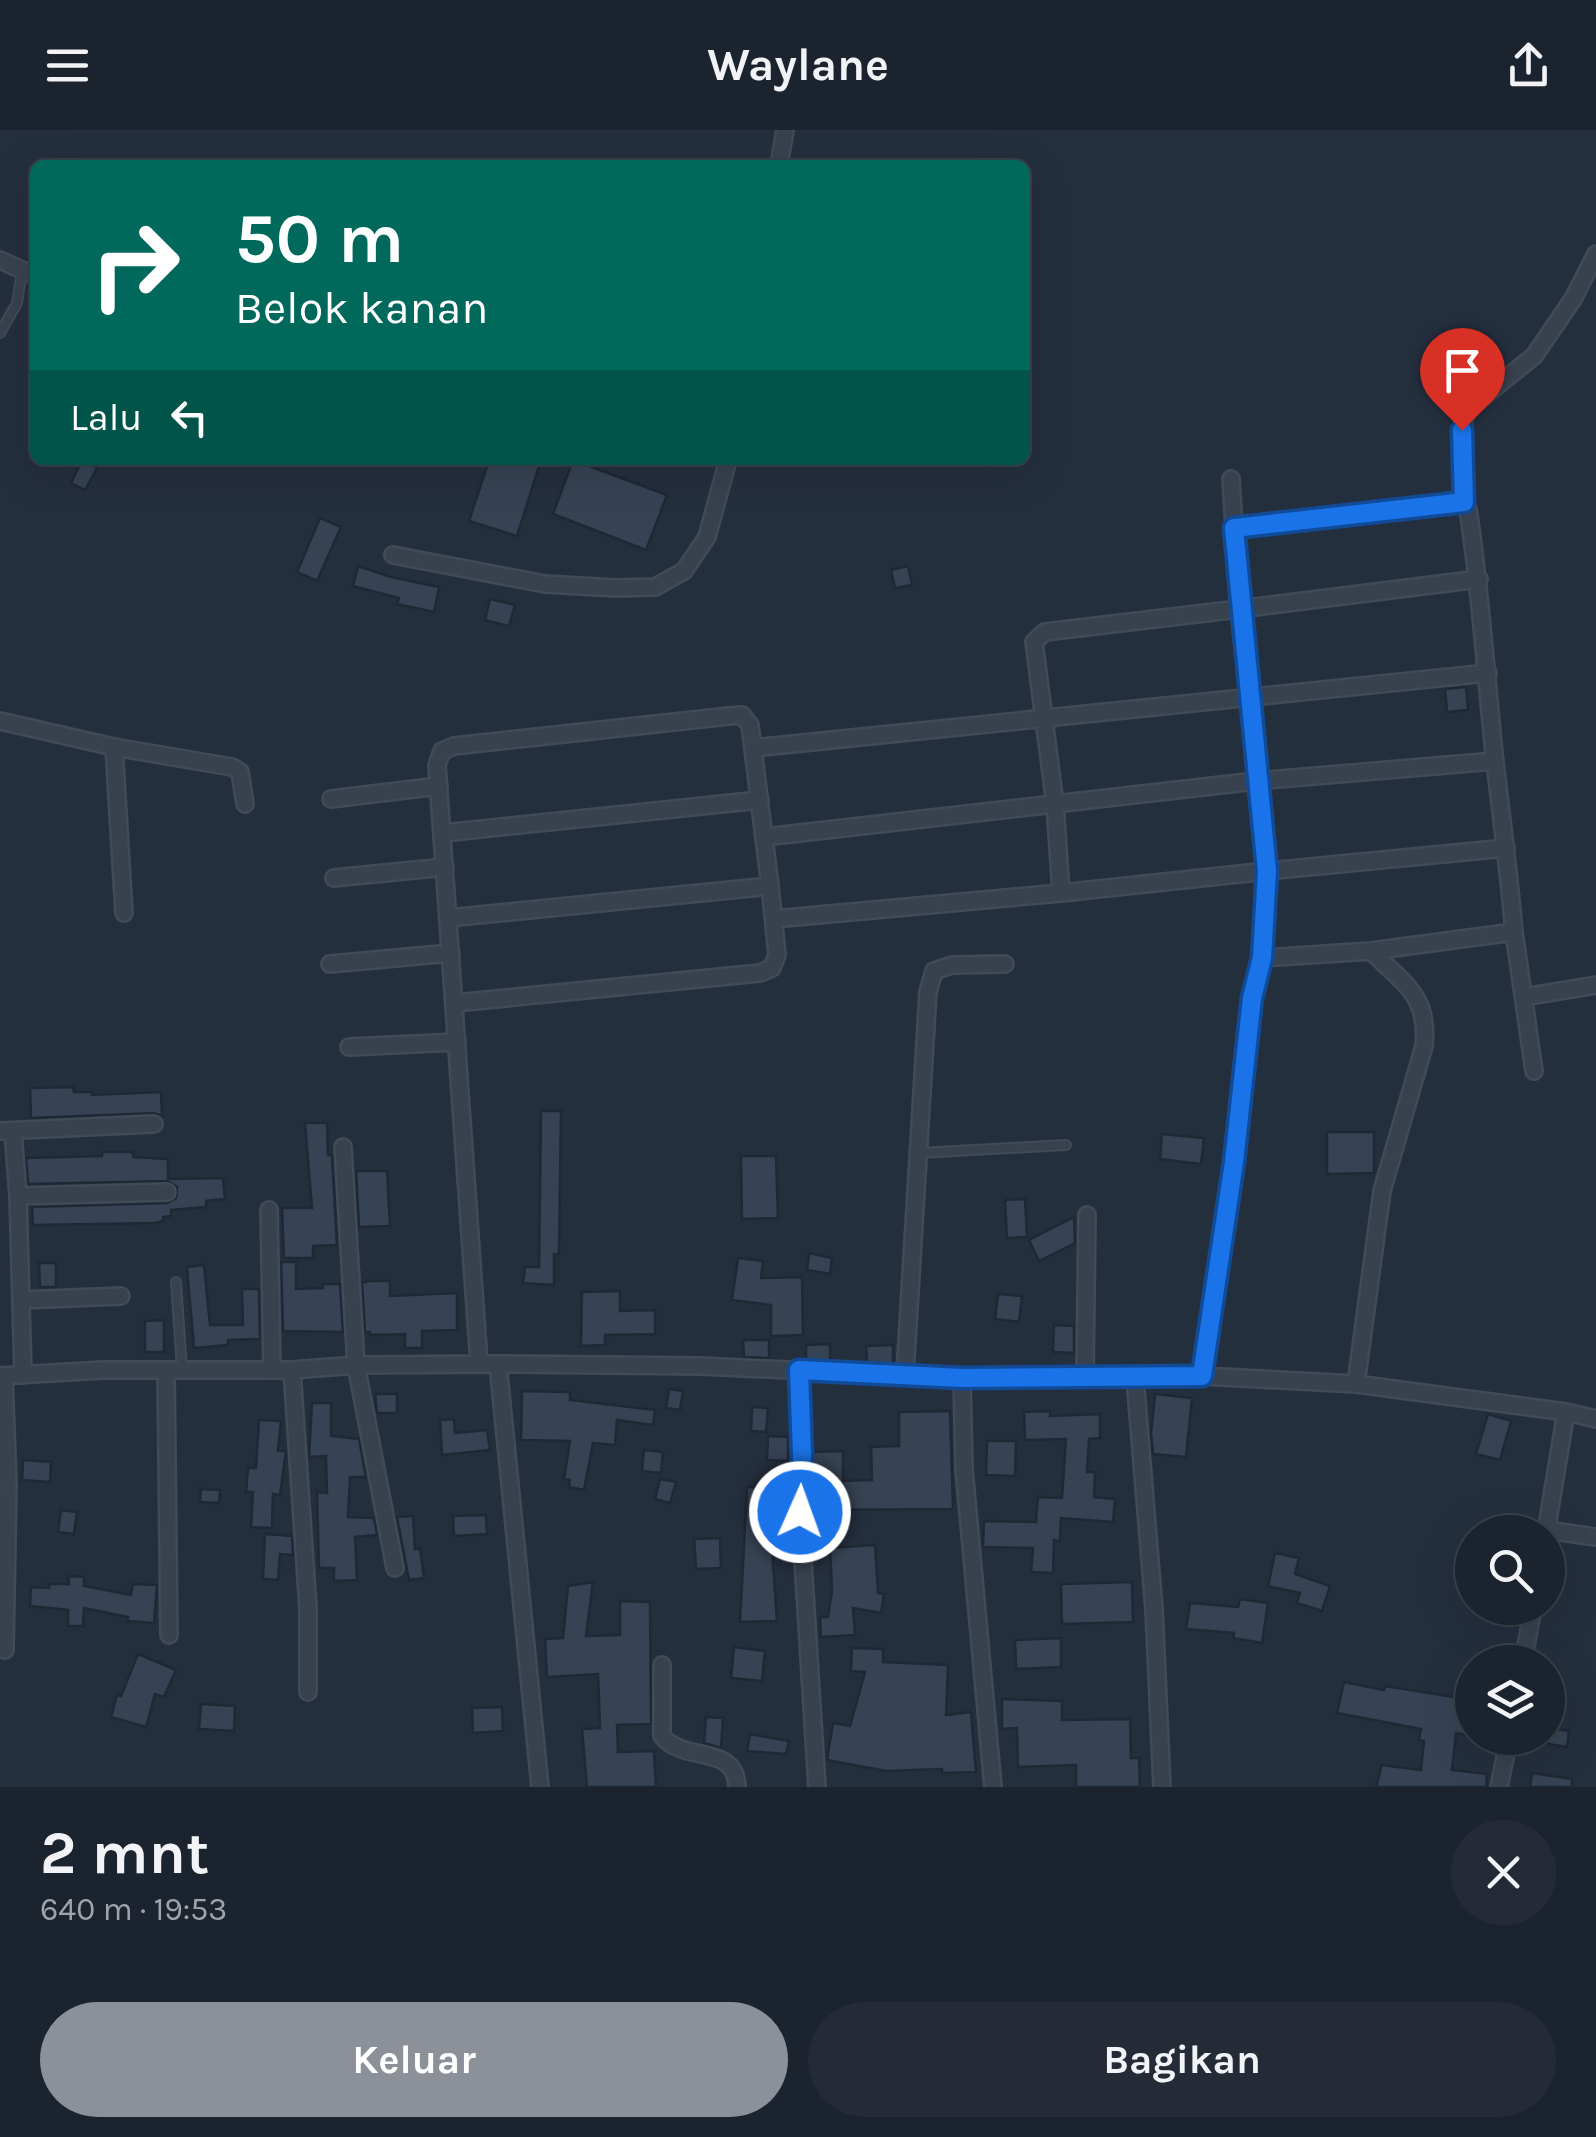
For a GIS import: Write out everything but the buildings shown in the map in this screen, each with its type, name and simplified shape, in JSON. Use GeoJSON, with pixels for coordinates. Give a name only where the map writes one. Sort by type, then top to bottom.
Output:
{"type":"FeatureCollection","features":[{"type":"Feature","properties":{"kind":"street"},"geometry":{"type":"LineString","coordinates":[[780,160],[784,130]]}},
{"type":"Feature","properties":{"kind":"street"},"geometry":{"type":"LineString","coordinates":[[1534,1071],[1514,932],[1479,580],[1464,502],[1462,430],[1466,411],[1534,356],[1573,299],[1596,254]]}},
{"type":"Feature","properties":{"kind":"street"},"geometry":{"type":"LineString","coordinates":[[0,260],[28,273]]}},
{"type":"Feature","properties":{"kind":"street"},"geometry":{"type":"LineString","coordinates":[[393,555],[545,584],[655,587],[684,571],[707,536],[727,465]]}},
{"type":"Feature","properties":{"kind":"street"},"geometry":{"type":"LineString","coordinates":[[1202,1376],[1234,1162],[1252,998],[1262,958],[1267,871],[1239,610],[1230,479]]}},
{"type":"Feature","properties":{"kind":"street"},"geometry":{"type":"LineString","coordinates":[[1234,528],[1464,502]]}},
{"type":"Feature","properties":{"kind":"street"},"geometry":{"type":"LineString","coordinates":[[1061,893],[1055,804],[1034,642],[1045,632],[1479,580]]}},
{"type":"Feature","properties":{"kind":"street"},"geometry":{"type":"LineString","coordinates":[[753,748],[1488,674]]}},
{"type":"Feature","properties":{"kind":"street"},"geometry":{"type":"LineString","coordinates":[[455,1003],[772,968],[776,955],[765,836],[750,725],[742,716],[454,746],[442,751],[437,765],[479,1364]]}},
{"type":"Feature","properties":{"kind":"street"},"geometry":{"type":"LineString","coordinates":[[0,721],[232,767],[240,772],[245,804]]}},
{"type":"Feature","properties":{"kind":"street"},"geometry":{"type":"LineString","coordinates":[[114,746],[124,912]]}},
{"type":"Feature","properties":{"kind":"street"},"geometry":{"type":"LineString","coordinates":[[765,836],[1256,781],[1495,760]]}},
{"type":"Feature","properties":{"kind":"street"},"geometry":{"type":"LineString","coordinates":[[331,799],[439,786]]}},
{"type":"Feature","properties":{"kind":"street"},"geometry":{"type":"LineString","coordinates":[[443,833],[760,800]]}},
{"type":"Feature","properties":{"kind":"street"},"geometry":{"type":"LineString","coordinates":[[774,920],[1506,848]]}},
{"type":"Feature","properties":{"kind":"street"},"geometry":{"type":"LineString","coordinates":[[334,878],[445,867]]}},
{"type":"Feature","properties":{"kind":"street"},"geometry":{"type":"LineString","coordinates":[[449,918],[770,886]]}},
{"type":"Feature","properties":{"kind":"street"},"geometry":{"type":"LineString","coordinates":[[1262,958],[1370,951],[1514,932]]}},
{"type":"Feature","properties":{"kind":"street"},"geometry":{"type":"LineString","coordinates":[[1356,1384],[1382,1191],[1424,1046],[1426,1022],[1422,1003],[1370,951]]}},
{"type":"Feature","properties":{"kind":"street"},"geometry":{"type":"LineString","coordinates":[[330,964],[451,953]]}},
{"type":"Feature","properties":{"kind":"street"},"geometry":{"type":"LineString","coordinates":[[905,1375],[928,992],[934,971],[952,965],[1005,964]]}},
{"type":"Feature","properties":{"kind":"street"},"geometry":{"type":"LineString","coordinates":[[1524,997],[1596,985]]}},
{"type":"Feature","properties":{"kind":"street"},"geometry":{"type":"LineString","coordinates":[[350,1047],[457,1042]]}},
{"type":"Feature","properties":{"kind":"street"},"geometry":{"type":"LineString","coordinates":[[22,1375],[18,1196],[6,1131],[154,1124]]}},
{"type":"Feature","properties":{"kind":"street"},"geometry":{"type":"LineString","coordinates":[[343,1148],[356,1366],[395,1568]]}},
{"type":"Feature","properties":{"kind":"street"},"geometry":{"type":"LineString","coordinates":[[18,1196],[166,1192]]}},
{"type":"Feature","properties":{"kind":"street"},"geometry":{"type":"LineString","coordinates":[[269,1210],[272,1370]]}},
{"type":"Feature","properties":{"kind":"street"},"geometry":{"type":"LineString","coordinates":[[1085,1375],[1087,1215]]}},
{"type":"Feature","properties":{"kind":"street"},"geometry":{"type":"LineString","coordinates":[[22,1300],[121,1296]]}},
{"type":"Feature","properties":{"kind":"street"},"geometry":{"type":"LineString","coordinates":[[5,1650],[8,1484],[2,1376],[103,1370],[594,1363],[962,1378],[1202,1376],[1356,1384],[1566,1412],[1596,1420]]}},
{"type":"Feature","properties":{"kind":"street"},"geometry":{"type":"LineString","coordinates":[[498,1364],[540,1787]]}},
{"type":"Feature","properties":{"kind":"street"},"geometry":{"type":"LineString","coordinates":[[169,1635],[174,1370]]}},
{"type":"Feature","properties":{"kind":"street"},"geometry":{"type":"LineString","coordinates":[[292,1370],[308,1608],[308,1692]]}},
{"type":"Feature","properties":{"kind":"street"},"geometry":{"type":"LineString","coordinates":[[799,1370],[800,1512],[817,1787]]}},
{"type":"Feature","properties":{"kind":"street"},"geometry":{"type":"LineString","coordinates":[[962,1378],[964,1469],[993,1787]]}},
{"type":"Feature","properties":{"kind":"street"},"geometry":{"type":"LineString","coordinates":[[1134,1378],[1154,1609],[1162,1787]]}},
{"type":"Feature","properties":{"kind":"street"},"geometry":{"type":"LineString","coordinates":[[1549,1515],[1566,1412]]}},
{"type":"Feature","properties":{"kind":"street"},"geometry":{"type":"LineString","coordinates":[[1565,1533],[1596,1537]]}},
{"type":"Feature","properties":{"kind":"street"},"geometry":{"type":"LineString","coordinates":[[662,1665],[662,1736],[680,1751],[725,1759],[733,1767],[736,1787]]}},
{"type":"Feature","properties":{"kind":"street"},"geometry":{"type":"LineString","coordinates":[[1499,1787],[1506,1755]]}},
{"type":"Feature","properties":{"kind":"lane"},"geometry":{"type":"LineString","coordinates":[[0,333],[28,273]]}},
{"type":"Feature","properties":{"kind":"lane"},"geometry":{"type":"LineString","coordinates":[[919,1153],[1066,1144]]}},
{"type":"Feature","properties":{"kind":"lane"},"geometry":{"type":"LineString","coordinates":[[174,1370],[176,1282]]}},
{"type":"Feature","properties":{"kind":"route"},"geometry":{"type":"LineString","coordinates":[[800,1512],[799,1370],[962,1378],[1202,1376],[1234,1162],[1252,998],[1262,958],[1267,871],[1234,528],[1464,502],[1462,430]]}}]}
